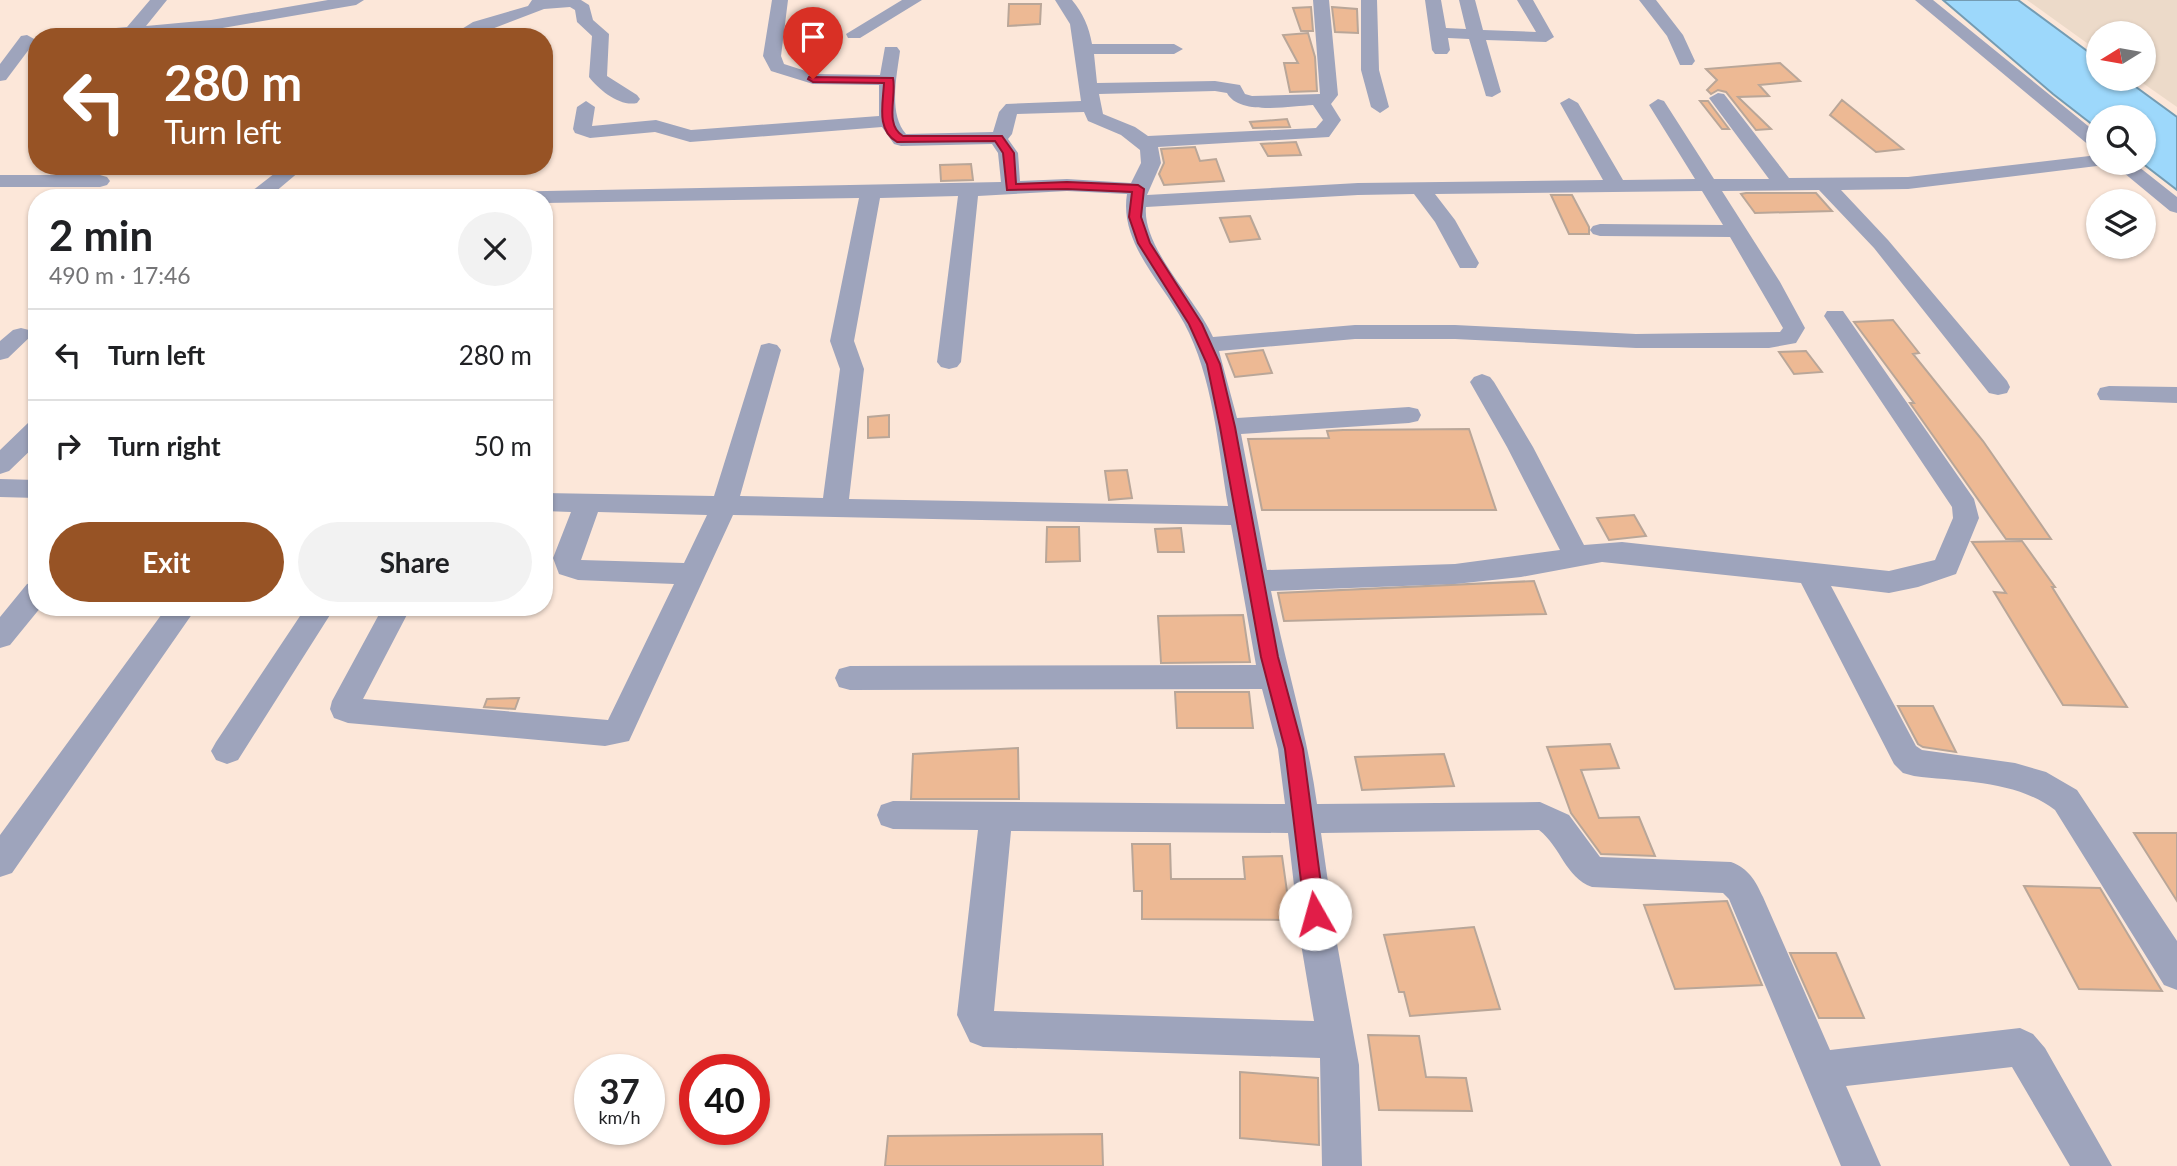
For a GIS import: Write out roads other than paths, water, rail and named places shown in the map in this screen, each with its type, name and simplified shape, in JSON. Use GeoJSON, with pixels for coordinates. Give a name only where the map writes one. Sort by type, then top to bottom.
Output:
{"type":"FeatureCollection","features":[{"type":"Feature","properties":{"kind":"street"},"geometry":{"type":"LineString","coordinates":[[137,28],[159,0]]}},
{"type":"Feature","properties":{"kind":"street"},"geometry":{"type":"LineString","coordinates":[[475,28],[521,15],[540,2],[579,4],[604,0]]}},
{"type":"Feature","properties":{"kind":"street"},"geometry":{"type":"LineString","coordinates":[[780,0],[772,57],[777,67],[813,79],[889,80]]}},
{"type":"Feature","properties":{"kind":"street"},"geometry":{"type":"LineString","coordinates":[[854,34],[914,0]]}},
{"type":"Feature","properties":{"kind":"street"},"geometry":{"type":"LineString","coordinates":[[1063,0],[1075,16],[1084,49],[1095,117],[1144,142],[1150,150],[1151,163],[1137,195],[1135,217],[1144,243],[1206,345],[1227,427],[1274,677],[1294,749],[1318,938],[1340,1065],[1342,1166]]}},
{"type":"Feature","properties":{"kind":"street"},"geometry":{"type":"LineString","coordinates":[[891,51],[887,121],[893,135],[901,139],[998,138],[1003,134],[1008,112],[1013,108],[1091,97],[1226,86],[1234,89],[1243,101],[1319,100],[1327,99],[1329,95],[1321,0]]}},
{"type":"Feature","properties":{"kind":"street"},"geometry":{"type":"LineString","coordinates":[[1369,0],[1371,79],[1380,107]]}},
{"type":"Feature","properties":{"kind":"street"},"geometry":{"type":"LineString","coordinates":[[1433,0],[1439,42],[1477,36],[1546,37],[1525,0]]}},
{"type":"Feature","properties":{"kind":"street"},"geometry":{"type":"LineString","coordinates":[[1467,0],[1492,92]]}},
{"type":"Feature","properties":{"kind":"street"},"geometry":{"type":"LineString","coordinates":[[1647,0],[1675,35],[1686,61]]}},
{"type":"Feature","properties":{"kind":"street"},"geometry":{"type":"LineString","coordinates":[[1923,0],[2086,133]]}},
{"type":"Feature","properties":{"kind":"street"},"geometry":{"type":"LineString","coordinates":[[185,28],[211,25],[265,26],[345,1]]}},
{"type":"Feature","properties":{"kind":"street"},"geometry":{"type":"LineString","coordinates":[[579,4],[583,8],[585,22],[601,34],[598,77],[601,82],[631,99]]}},
{"type":"Feature","properties":{"kind":"street"},"geometry":{"type":"LineString","coordinates":[[479,26],[480,8]]}},
{"type":"Feature","properties":{"kind":"street"},"geometry":{"type":"LineString","coordinates":[[0,42],[28,40]]}},
{"type":"Feature","properties":{"kind":"street"},"geometry":{"type":"LineString","coordinates":[[0,76],[28,44]]}},
{"type":"Feature","properties":{"kind":"street"},"geometry":{"type":"LineString","coordinates":[[1084,49],[1174,48]]}},
{"type":"Feature","properties":{"kind":"street"},"geometry":{"type":"LineString","coordinates":[[1718,98],[1783,184]]}},
{"type":"Feature","properties":{"kind":"street"},"geometry":{"type":"LineString","coordinates":[[1144,142],[1322,133],[1332,120],[1319,100]]}},
{"type":"Feature","properties":{"kind":"street"},"geometry":{"type":"LineString","coordinates":[[1569,103],[1615,184]]}},
{"type":"Feature","properties":{"kind":"street"},"geometry":{"type":"LineString","coordinates":[[1206,345],[1355,332],[1455,332],[1648,341],[1769,341],[1788,338],[1794,328],[1738,231],[1658,105]]}},
{"type":"Feature","properties":{"kind":"street"},"geometry":{"type":"LineString","coordinates":[[586,107],[582,130],[584,132],[656,126],[690,136],[887,121]]}},
{"type":"Feature","properties":{"kind":"street"},"geometry":{"type":"LineString","coordinates":[[998,138],[1008,153],[1011,188]]}},
{"type":"Feature","properties":{"kind":"street"},"geometry":{"type":"LineString","coordinates":[[553,197],[973,190],[1067,185],[1137,195],[1419,187],[1824,184],[1956,179],[2050,163],[2086,162]]}},
{"type":"Feature","properties":{"kind":"street"},"geometry":{"type":"LineString","coordinates":[[268,189],[285,175]]}},
{"type":"Feature","properties":{"kind":"street"},"geometry":{"type":"LineString","coordinates":[[2137,175],[2177,207]]}},
{"type":"Feature","properties":{"kind":"street"},"geometry":{"type":"LineString","coordinates":[[0,181],[100,181]]}},
{"type":"Feature","properties":{"kind":"street"},"geometry":{"type":"LineString","coordinates":[[1824,184],[1881,244],[1998,387]]}},
{"type":"Feature","properties":{"kind":"street"},"geometry":{"type":"LineString","coordinates":[[1419,187],[1445,220],[1468,263]]}},
{"type":"Feature","properties":{"kind":"street"},"geometry":{"type":"LineString","coordinates":[[835,509],[852,369],[851,362],[842,349],[842,341],[871,190]]}},
{"type":"Feature","properties":{"kind":"street"},"geometry":{"type":"LineString","coordinates":[[949,362],[968,193],[973,190]]}},
{"type":"Feature","properties":{"kind":"street"},"geometry":{"type":"LineString","coordinates":[[1600,230],[1738,231]]}},
{"type":"Feature","properties":{"kind":"street"},"geometry":{"type":"LineString","coordinates":[[1256,582],[1455,574],[1521,567],[1602,552],[1631,552],[1889,582],[1918,577],[1946,567],[1966,518],[1965,506],[1835,316]]}},
{"type":"Feature","properties":{"kind":"street"},"geometry":{"type":"LineString","coordinates":[[0,353],[21,335]]}},
{"type":"Feature","properties":{"kind":"street"},"geometry":{"type":"LineString","coordinates":[[392,616],[345,709],[615,733],[620,730],[724,507],[769,350]]}},
{"type":"Feature","properties":{"kind":"street"},"geometry":{"type":"LineString","coordinates":[[1482,382],[1520,447],[1577,557]]}},
{"type":"Feature","properties":{"kind":"street"},"geometry":{"type":"LineString","coordinates":[[2109,394],[2177,395]]}},
{"type":"Feature","properties":{"kind":"street"},"geometry":{"type":"LineString","coordinates":[[1227,427],[1409,415]]}},
{"type":"Feature","properties":{"kind":"street"},"geometry":{"type":"LineString","coordinates":[[0,465],[28,438]]}},
{"type":"Feature","properties":{"kind":"street"},"geometry":{"type":"LineString","coordinates":[[0,488],[28,489]]}},
{"type":"Feature","properties":{"kind":"street"},"geometry":{"type":"LineString","coordinates":[[553,502],[1244,516]]}},
{"type":"Feature","properties":{"kind":"street"},"geometry":{"type":"LineString","coordinates":[[588,503],[567,558],[569,567],[578,570],[692,574]]}},
{"type":"Feature","properties":{"kind":"street"},"geometry":{"type":"LineString","coordinates":[[1810,573],[1905,755],[1914,763],[2032,779],[2059,793],[2177,973]]}},
{"type":"Feature","properties":{"kind":"street"},"geometry":{"type":"LineString","coordinates":[[0,637],[28,603]]}},
{"type":"Feature","properties":{"kind":"street"},"geometry":{"type":"LineString","coordinates":[[0,862],[177,616]]}},
{"type":"Feature","properties":{"kind":"street"},"geometry":{"type":"LineString","coordinates":[[227,751],[315,616]]}},
{"type":"Feature","properties":{"kind":"street"},"geometry":{"type":"LineString","coordinates":[[850,678],[1274,677]]}},
{"type":"Feature","properties":{"kind":"street"},"geometry":{"type":"LineString","coordinates":[[996,814],[975,1015],[983,1029],[1336,1040]]}},
{"type":"Feature","properties":{"kind":"street"},"geometry":{"type":"LineString","coordinates":[[893,815],[1303,819],[1539,816],[1560,826],[1584,866],[1600,875],[1731,878],[1741,888],[1751,908],[1861,1166]]}},
{"type":"Feature","properties":{"kind":"street"},"geometry":{"type":"LineString","coordinates":[[1820,1070],[2020,1047],[2032,1061],[2092,1166]]}},
{"type":"Feature","properties":{"kind":"water"},"geometry":{"type":"Polygon","coordinates":[[[1943,0],[2018,0],[2086,50],[2086,91],[2141,91],[2177,117],[2177,190],[2156,174],[2156,105],[2086,105],[2086,120],[1943,0]]]}}]}
